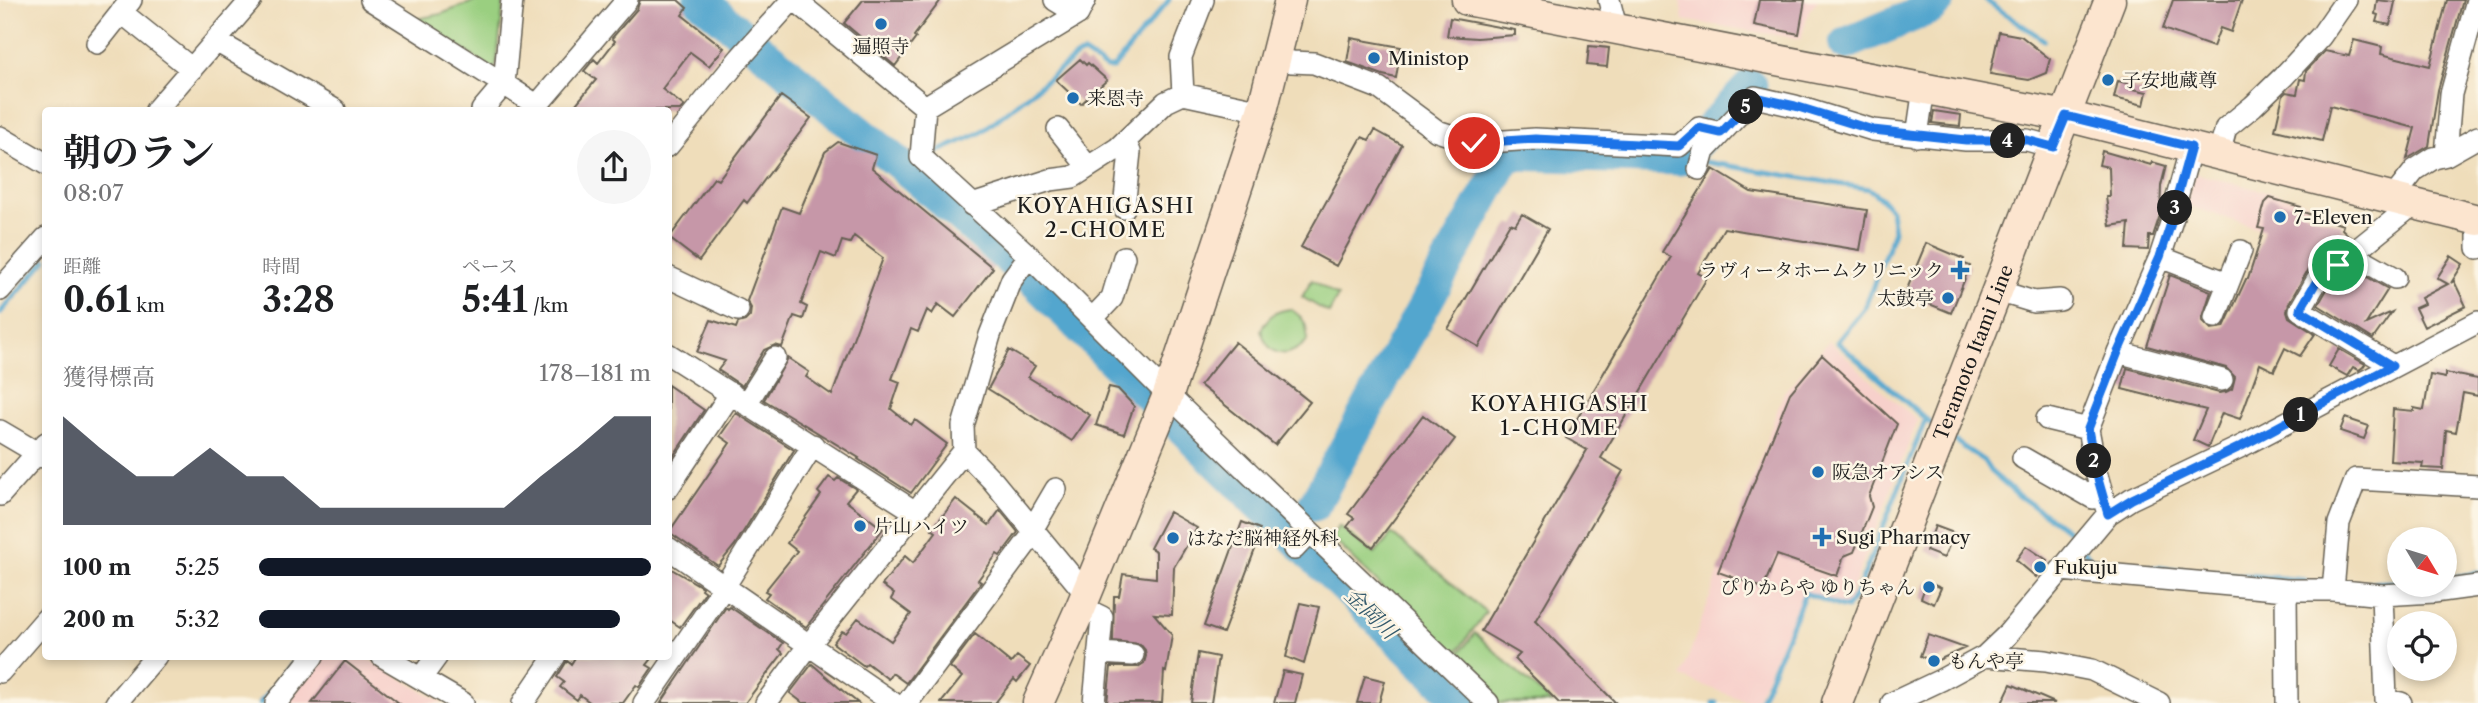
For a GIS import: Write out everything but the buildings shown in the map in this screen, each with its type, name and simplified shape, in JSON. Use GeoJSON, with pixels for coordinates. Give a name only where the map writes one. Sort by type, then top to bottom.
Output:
{"type":"FeatureCollection","features":[{"type":"Feature","properties":{"kind":"street"},"geometry":{"type":"LineString","coordinates":[[159,107],[252,0]]}},
{"type":"Feature","properties":{"kind":"street"},"geometry":{"type":"LineString","coordinates":[[371,0],[532,102],[539,103],[627,0]]}},
{"type":"Feature","properties":{"kind":"street"},"geometry":{"type":"LineString","coordinates":[[485,107],[504,84],[512,0]]}},
{"type":"Feature","properties":{"kind":"street"},"geometry":{"type":"LineString","coordinates":[[1055,0],[1081,7]]}},
{"type":"Feature","properties":{"kind":"street"},"geometry":{"type":"LineString","coordinates":[[1183,94],[1181,57],[1203,0]]}},
{"type":"Feature","properties":{"kind":"street"},"geometry":{"type":"LineString","coordinates":[[1038,703],[1168,395],[1262,111],[1290,0]]}},
{"type":"Feature","properties":{"kind":"street"},"geometry":{"type":"LineString","coordinates":[[1467,0],[1613,14],[1924,88],[2066,116],[2478,219]]}},
{"type":"Feature","properties":{"kind":"street","name":"Teramoto Itami Line"},"geometry":{"type":"LineString","coordinates":[[1837,703],[2110,0]]}},
{"type":"Feature","properties":{"kind":"street"},"geometry":{"type":"LineString","coordinates":[[1892,703],[1985,656],[2006,636],[2061,570],[2105,505],[2088,429],[2160,257],[2174,208],[2205,150],[2283,77],[2321,36],[2346,0]]}},
{"type":"Feature","properties":{"kind":"street"},"geometry":{"type":"LineString","coordinates":[[672,141],[740,58],[800,2],[925,107]]}},
{"type":"Feature","properties":{"kind":"street"},"geometry":{"type":"LineString","coordinates":[[2446,155],[2451,94],[2477,4]]}},
{"type":"Feature","properties":{"kind":"street"},"geometry":{"type":"LineString","coordinates":[[97,43],[126,6],[192,69]]}},
{"type":"Feature","properties":{"kind":"street"},"geometry":{"type":"LineString","coordinates":[[925,107],[1081,7]]}},
{"type":"Feature","properties":{"kind":"street"},"geometry":{"type":"LineString","coordinates":[[216,41],[329,107]]}},
{"type":"Feature","properties":{"kind":"street"},"geometry":{"type":"LineString","coordinates":[[1276,58],[1314,63],[1380,88],[1437,131],[1474,143],[1535,139],[1679,146],[1699,128],[1721,133]]}},
{"type":"Feature","properties":{"kind":"street"},"geometry":{"type":"LineString","coordinates":[[1917,136],[1924,88]]}},
{"type":"Feature","properties":{"kind":"street"},"geometry":{"type":"LineString","coordinates":[[972,205],[1050,180],[1073,177],[1125,142],[1166,102],[1183,94],[1262,111]]}},
{"type":"Feature","properties":{"kind":"street"},"geometry":{"type":"LineString","coordinates":[[1699,169],[1704,151],[1755,97],[1795,106],[1873,130],[1966,140],[2027,140],[2053,147]]}},
{"type":"Feature","properties":{"kind":"street"},"geometry":{"type":"LineString","coordinates":[[925,107],[921,157],[1029,256],[1168,395],[1303,540],[1474,698]]}},
{"type":"Feature","properties":{"kind":"street"},"geometry":{"type":"LineString","coordinates":[[1058,129],[1088,167]]}},
{"type":"Feature","properties":{"kind":"street"},"geometry":{"type":"LineString","coordinates":[[0,137],[42,162]]}},
{"type":"Feature","properties":{"kind":"street"},"geometry":{"type":"LineString","coordinates":[[2392,366],[2300,310],[2319,277],[2396,221],[2415,170],[2478,137]]}},
{"type":"Feature","properties":{"kind":"street"},"geometry":{"type":"LineString","coordinates":[[1124,208],[1130,152],[1125,142]]}},
{"type":"Feature","properties":{"kind":"street"},"geometry":{"type":"LineString","coordinates":[[2478,232],[2478,248]]}},
{"type":"Feature","properties":{"kind":"street"},"geometry":{"type":"LineString","coordinates":[[0,290],[42,243]]}},
{"type":"Feature","properties":{"kind":"street"},"geometry":{"type":"LineString","coordinates":[[2215,317],[2241,251]]}},
{"type":"Feature","properties":{"kind":"street"},"geometry":{"type":"LineString","coordinates":[[2351,253],[2395,278]]}},
{"type":"Feature","properties":{"kind":"street"},"geometry":{"type":"LineString","coordinates":[[1029,256],[1012,279],[990,335],[963,426],[964,451],[993,481],[1033,531],[1083,600],[1102,617],[1094,703]]}},
{"type":"Feature","properties":{"kind":"street"},"geometry":{"type":"LineString","coordinates":[[1092,319],[1112,299],[1124,257]]}},
{"type":"Feature","properties":{"kind":"street"},"geometry":{"type":"LineString","coordinates":[[2160,257],[2228,283]]}},
{"type":"Feature","properties":{"kind":"street"},"geometry":{"type":"LineString","coordinates":[[672,279],[738,310]]}},
{"type":"Feature","properties":{"kind":"street"},"geometry":{"type":"LineString","coordinates":[[1998,291],[2034,302],[2060,300]]}},
{"type":"Feature","properties":{"kind":"street"},"geometry":{"type":"LineString","coordinates":[[2023,458],[2105,505],[2132,499],[2242,446],[2478,322]]}},
{"type":"Feature","properties":{"kind":"street"},"geometry":{"type":"LineString","coordinates":[[2118,352],[2222,380]]}},
{"type":"Feature","properties":{"kind":"street"},"geometry":{"type":"LineString","coordinates":[[672,357],[813,444],[914,511]]}},
{"type":"Feature","properties":{"kind":"street"},"geometry":{"type":"LineString","coordinates":[[672,483],[738,399],[775,358]]}},
{"type":"Feature","properties":{"kind":"street"},"geometry":{"type":"LineString","coordinates":[[2046,419],[2088,429]]}},
{"type":"Feature","properties":{"kind":"street"},"geometry":{"type":"LineString","coordinates":[[0,431],[42,451]]}},
{"type":"Feature","properties":{"kind":"street"},"geometry":{"type":"LineString","coordinates":[[644,703],[724,587],[813,444]]}},
{"type":"Feature","properties":{"kind":"street"},"geometry":{"type":"LineString","coordinates":[[766,703],[914,511],[964,451]]}},
{"type":"Feature","properties":{"kind":"street"},"geometry":{"type":"LineString","coordinates":[[0,495],[42,452]]}},
{"type":"Feature","properties":{"kind":"street"},"geometry":{"type":"LineString","coordinates":[[2333,590],[2339,523],[2356,479],[2478,486]]}},
{"type":"Feature","properties":{"kind":"street"},"geometry":{"type":"LineString","coordinates":[[907,703],[1033,531],[1056,489]]}},
{"type":"Feature","properties":{"kind":"street"},"geometry":{"type":"LineString","coordinates":[[672,551],[893,703]]}},
{"type":"Feature","properties":{"kind":"street"},"geometry":{"type":"LineString","coordinates":[[2061,570],[2286,590],[2333,590],[2382,595],[2478,586]]}},
{"type":"Feature","properties":{"kind":"street"},"geometry":{"type":"LineString","coordinates":[[2286,590],[2287,703]]}},
{"type":"Feature","properties":{"kind":"street"},"geometry":{"type":"LineString","coordinates":[[2382,595],[2386,700],[2401,703]]}},
{"type":"Feature","properties":{"kind":"street"},"geometry":{"type":"LineString","coordinates":[[0,672],[42,624]]}},
{"type":"Feature","properties":{"kind":"street"},"geometry":{"type":"LineString","coordinates":[[1099,653],[1133,655]]}},
{"type":"Feature","properties":{"kind":"street"},"geometry":{"type":"LineString","coordinates":[[1985,656],[2046,661],[2092,670],[2159,703]]}},
{"type":"Feature","properties":{"kind":"street"},"geometry":{"type":"LineString","coordinates":[[116,703],[153,660]]}},
{"type":"Feature","properties":{"kind":"street"},"geometry":{"type":"LineString","coordinates":[[276,703],[310,660]]}},
{"type":"Feature","properties":{"kind":"street"},"geometry":{"type":"LineString","coordinates":[[389,660],[463,703]]}},
{"type":"Feature","properties":{"kind":"street"},"geometry":{"type":"LineString","coordinates":[[421,678],[433,660]]}},
{"type":"Feature","properties":{"kind":"street"},"geometry":{"type":"LineString","coordinates":[[523,703],[552,660]]}},
{"type":"Feature","properties":{"kind":"shaded area"},"geometry":{"type":"Polygon","coordinates":[[[1680,0],[1818,0],[1809,10],[1801,39],[1683,20],[1680,0]]]}},
{"type":"Feature","properties":{"kind":"shaded area"},"geometry":{"type":"Polygon","coordinates":[[[2195,173],[2309,203],[2298,242],[2186,205],[2195,173]]]}},
{"type":"Feature","properties":{"kind":"shaded area"},"geometry":{"type":"Polygon","coordinates":[[[1829,341],[1918,420],[1846,606],[1803,591],[1756,701],[1751,703],[1681,677],[1784,392],[1829,341]]]}},
{"type":"Feature","properties":{"kind":"shaded area"},"geometry":{"type":"Polygon","coordinates":[[[321,660],[370,660],[443,703],[285,703],[321,660]]]}},
{"type":"Feature","properties":{"kind":"green space"},"geometry":{"type":"Polygon","coordinates":[[[478,0],[504,0],[496,66],[492,69],[417,19],[441,14],[478,0]]]}},
{"type":"Feature","properties":{"kind":"green space"},"geometry":{"type":"Polygon","coordinates":[[[1312,280],[1338,296],[1329,313],[1302,297],[1312,280]]]}},
{"type":"Feature","properties":{"kind":"green space"},"geometry":{"type":"Polygon","coordinates":[[[1290,309],[1304,322],[1307,341],[1293,351],[1280,353],[1269,346],[1261,330],[1272,315],[1290,309]]]}},
{"type":"Feature","properties":{"kind":"green space"},"geometry":{"type":"Polygon","coordinates":[[[1339,526],[1375,554],[1392,534],[1486,612],[1453,657],[1331,537],[1339,526]]]}},
{"type":"Feature","properties":{"kind":"green space"},"geometry":{"type":"Polygon","coordinates":[[[1475,633],[1552,703],[1498,703],[1454,660],[1475,633]]]}},
{"type":"Feature","properties":{"kind":"waterway","name":"金岡川"},"geometry":{"type":"LineString","coordinates":[[700,0],[915,177],[1036,283],[1463,703]]}},
{"type":"Feature","properties":{"kind":"waterway"},"geometry":{"type":"LineString","coordinates":[[926,157],[980,133],[1077,56],[1084,53],[1106,68],[1113,68],[1169,0]]}},
{"type":"Feature","properties":{"kind":"waterway"},"geometry":{"type":"LineString","coordinates":[[1845,44],[1931,8],[1939,0]]}},
{"type":"Feature","properties":{"kind":"waterway"},"geometry":{"type":"LineString","coordinates":[[1931,8],[1951,0]]}},
{"type":"Feature","properties":{"kind":"waterway"},"geometry":{"type":"LineString","coordinates":[[1985,0],[2044,40]]}},
{"type":"Feature","properties":{"kind":"waterway"},"geometry":{"type":"LineString","coordinates":[[1314,505],[1508,154],[1681,159],[1751,85]]}},
{"type":"Feature","properties":{"kind":"waterway"},"geometry":{"type":"LineString","coordinates":[[1681,159],[1684,162],[1697,162]]}},
{"type":"Feature","properties":{"kind":"waterway"},"geometry":{"type":"LineString","coordinates":[[906,169],[918,162]]}},
{"type":"Feature","properties":{"kind":"waterway"},"geometry":{"type":"LineString","coordinates":[[1706,162],[1869,189],[1882,199],[1891,210],[1894,231],[1865,307],[1837,342],[1935,427]]}},
{"type":"Feature","properties":{"kind":"waterway"},"geometry":{"type":"LineString","coordinates":[[0,313],[42,265]]}},
{"type":"Feature","properties":{"kind":"waterway"},"geometry":{"type":"LineString","coordinates":[[1759,703],[1805,593],[1847,608],[1859,588],[1925,421]]}},
{"type":"Feature","properties":{"kind":"waterway"},"geometry":{"type":"LineString","coordinates":[[1949,437],[1984,461],[1990,471],[2015,493],[2076,536],[2079,541]]}},
{"type":"Feature","properties":{"kind":"waterway"},"geometry":{"type":"LineString","coordinates":[[2084,550],[2092,560],[2099,563]]}},
{"type":"Feature","properties":{"kind":"waterway"},"geometry":{"type":"LineString","coordinates":[[2137,566],[2305,580]]}},
{"type":"Feature","properties":{"kind":"waterway"},"geometry":{"type":"LineString","coordinates":[[2457,576],[2478,573]]}},
{"type":"Feature","properties":{"kind":"waterway"},"geometry":{"type":"LineString","coordinates":[[2357,583],[2387,582]]}},
{"type":"Feature","properties":{"kind":"waterway"},"geometry":{"type":"LineString","coordinates":[[260,703],[296,660]]}},
{"type":"Feature","properties":{"kind":"place","name":"遍照寺"},"geometry":{"type":"Point","coordinates":[881,24]}},
{"type":"Feature","properties":{"kind":"place","name":"Ministop"},"geometry":{"type":"Point","coordinates":[1374,58]}},
{"type":"Feature","properties":{"kind":"place","name":"子安地蔵尊"},"geometry":{"type":"Point","coordinates":[2108,80]}},
{"type":"Feature","properties":{"kind":"place","name":"来恩寺"},"geometry":{"type":"Point","coordinates":[1073,98]}},
{"type":"Feature","properties":{"kind":"place","name":"7-Eleven"},"geometry":{"type":"Point","coordinates":[2280,217]}},
{"type":"Feature","properties":{"kind":"place","name":"ラヴィータホームクリニック"},"geometry":{"type":"Point","coordinates":[1960,270]}},
{"type":"Feature","properties":{"kind":"place","name":"太鼓亭"},"geometry":{"type":"Point","coordinates":[1948,298]}},
{"type":"Feature","properties":{"kind":"place","name":"阪急オアシス"},"geometry":{"type":"Point","coordinates":[1818,472]}},
{"type":"Feature","properties":{"kind":"place","name":"片山ハイツ"},"geometry":{"type":"Point","coordinates":[860,526]}},
{"type":"Feature","properties":{"kind":"place","name":"Sugi Pharmacy"},"geometry":{"type":"Point","coordinates":[1822,537]}},
{"type":"Feature","properties":{"kind":"place","name":"はなだ脳神経外科"},"geometry":{"type":"Point","coordinates":[1173,538]}},
{"type":"Feature","properties":{"kind":"place","name":"Fukuju"},"geometry":{"type":"Point","coordinates":[2040,567]}},
{"type":"Feature","properties":{"kind":"place","name":"ぴりからや ゆりちゃん"},"geometry":{"type":"Point","coordinates":[1929,587]}},
{"type":"Feature","properties":{"kind":"place","name":"もんや亭"},"geometry":{"type":"Point","coordinates":[1934,661]}},
{"type":"Feature","properties":{"kind":"district","name":"KOYAHIGASHI 2-CHOME"},"geometry":{"type":"Point","coordinates":[1106,217]}},
{"type":"Feature","properties":{"kind":"district","name":"KOYAHIGASHI 1-CHOME"},"geometry":{"type":"Point","coordinates":[1560,415]}},
{"type":"Feature","properties":{"kind":"route"},"geometry":{"type":"LineString","coordinates":[[1474,143],[1535,139],[1679,146],[1699,128],[1721,133],[1755,97],[1795,106],[1873,130],[1917,136],[1966,140],[2027,140],[2053,147],[2066,116],[2191,147],[2176,208],[2160,257],[2088,429],[2108,514],[2132,499],[2242,446],[2392,366],[2300,310],[2319,277],[2338,265]]}}]}
